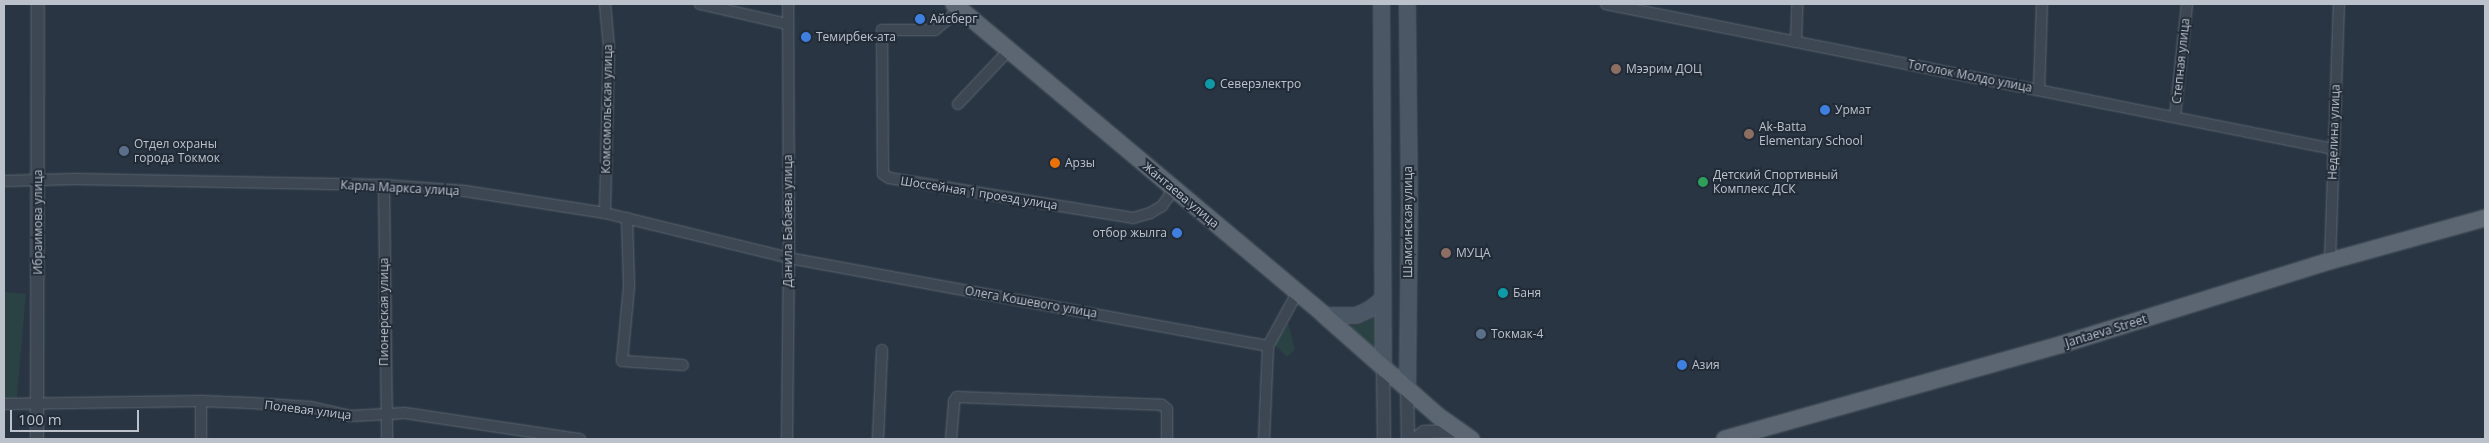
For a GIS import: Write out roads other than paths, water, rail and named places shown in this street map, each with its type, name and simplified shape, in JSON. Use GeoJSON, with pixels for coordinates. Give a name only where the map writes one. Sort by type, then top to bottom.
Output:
{"type":"FeatureCollection","features":[{"type":"Feature","properties":{"kind":"main road"},"geometry":{"type":"LineString","coordinates":[[1381,4],[1384,369]]}},
{"type":"Feature","properties":{"kind":"main road","name":"Шамсинская улица"},"geometry":{"type":"LineString","coordinates":[[1406,389],[1409,216],[1407,4]]}},
{"type":"Feature","properties":{"kind":"main road","name":"Жантаева улица"},"geometry":{"type":"LineString","coordinates":[[957,6],[1324,315],[1406,389]]}},
{"type":"Feature","properties":{"kind":"main road","name":"Jantaeva Street"},"geometry":{"type":"LineString","coordinates":[[1725,439],[2073,341],[2330,261],[2485,218]]}},
{"type":"Feature","properties":{"kind":"main road"},"geometry":{"type":"LineString","coordinates":[[1324,315],[1356,315],[1369,310],[1382,298]]}},
{"type":"Feature","properties":{"kind":"main road"},"geometry":{"type":"LineString","coordinates":[[1406,389],[1456,430],[1471,439]]}},
{"type":"Feature","properties":{"kind":"street","name":"Ибраимова улица"},"geometry":{"type":"LineString","coordinates":[[37,439],[38,4]]}},
{"type":"Feature","properties":{"kind":"street","name":"Комсомольская улица"},"geometry":{"type":"LineString","coordinates":[[605,4],[609,47],[605,213]]}},
{"type":"Feature","properties":{"kind":"street"},"geometry":{"type":"LineString","coordinates":[[700,4],[787,24]]}},
{"type":"Feature","properties":{"kind":"street","name":"Данила Бабаева улица"},"geometry":{"type":"LineString","coordinates":[[787,439],[792,258],[788,4]]}},
{"type":"Feature","properties":{"kind":"street","name":"Тоголок Молдо улица"},"geometry":{"type":"LineString","coordinates":[[1606,4],[2333,149]]}},
{"type":"Feature","properties":{"kind":"street"},"geometry":{"type":"LineString","coordinates":[[1796,42],[1797,4]]}},
{"type":"Feature","properties":{"kind":"street"},"geometry":{"type":"LineString","coordinates":[[2039,90],[2042,4]]}},
{"type":"Feature","properties":{"kind":"street","name":"Степная улица"},"geometry":{"type":"LineString","coordinates":[[2175,117],[2187,4]]}},
{"type":"Feature","properties":{"kind":"street","name":"Неделина улица"},"geometry":{"type":"LineString","coordinates":[[2330,261],[2339,4]]}},
{"type":"Feature","properties":{"kind":"street","name":"Шоссейная 1 проезд улица"},"geometry":{"type":"LineString","coordinates":[[957,6],[935,30],[882,30],[883,174],[888,178],[1134,218],[1150,213],[1162,206],[1174,189]]}},
{"type":"Feature","properties":{"kind":"street"},"geometry":{"type":"LineString","coordinates":[[958,104],[1009,50]]}},
{"type":"Feature","properties":{"kind":"street","name":"Карла Маркса улица"},"geometry":{"type":"LineString","coordinates":[[4,181],[384,185],[465,191],[605,213],[792,258]]}},
{"type":"Feature","properties":{"kind":"street","name":"Пионерская улица"},"geometry":{"type":"LineString","coordinates":[[384,185],[385,415],[387,439]]}},
{"type":"Feature","properties":{"kind":"street"},"geometry":{"type":"LineString","coordinates":[[627,218],[629,287],[622,361],[683,365]]}},
{"type":"Feature","properties":{"kind":"street","name":"Олега Кошевого улица"},"geometry":{"type":"LineString","coordinates":[[792,258],[1268,346]]}},
{"type":"Feature","properties":{"kind":"street"},"geometry":{"type":"LineString","coordinates":[[1264,439],[1268,346],[1297,292]]}},
{"type":"Feature","properties":{"kind":"street"},"geometry":{"type":"LineString","coordinates":[[878,439],[882,350]]}},
{"type":"Feature","properties":{"kind":"street"},"geometry":{"type":"LineString","coordinates":[[1384,369],[1384,439]]}},
{"type":"Feature","properties":{"kind":"street","name":"Шамсинская улица"},"geometry":{"type":"LineString","coordinates":[[1406,389],[1408,439]]}},
{"type":"Feature","properties":{"kind":"street"},"geometry":{"type":"LineString","coordinates":[[950,439],[954,401],[957,397],[1166,406],[1167,439]]}},
{"type":"Feature","properties":{"kind":"street"},"geometry":{"type":"LineString","coordinates":[[201,401],[201,439]]}},
{"type":"Feature","properties":{"kind":"street","name":"Полевая улица"},"geometry":{"type":"LineString","coordinates":[[4,404],[37,405],[201,401],[310,408],[351,416],[406,413],[580,439]]}},
{"type":"Feature","properties":{"kind":"street"},"geometry":{"type":"LineString","coordinates":[[1415,439],[1424,432],[1456,430]]}},
{"type":"Feature","properties":{"kind":"place","name":"Айсберг"},"geometry":{"type":"Point","coordinates":[920,19]}},
{"type":"Feature","properties":{"kind":"place","name":"Темирбек-ата"},"geometry":{"type":"Point","coordinates":[806,37]}},
{"type":"Feature","properties":{"kind":"place","name":"Мээрим ДОЦ"},"geometry":{"type":"Point","coordinates":[1616,69]}},
{"type":"Feature","properties":{"kind":"place","name":"Северэлектро"},"geometry":{"type":"Point","coordinates":[1210,84]}},
{"type":"Feature","properties":{"kind":"place","name":"Урмат"},"geometry":{"type":"Point","coordinates":[1825,110]}},
{"type":"Feature","properties":{"kind":"place","name":"Ak-Batta Elementary School"},"geometry":{"type":"Point","coordinates":[1749,134]}},
{"type":"Feature","properties":{"kind":"place","name":"Отдел охраны города Токмок"},"geometry":{"type":"Point","coordinates":[124,151]}},
{"type":"Feature","properties":{"kind":"place","name":"Арзы"},"geometry":{"type":"Point","coordinates":[1055,163]}},
{"type":"Feature","properties":{"kind":"place","name":"Детский Спортивный Комплекс ДСК"},"geometry":{"type":"Point","coordinates":[1703,182]}},
{"type":"Feature","properties":{"kind":"place","name":"отбор жылга"},"geometry":{"type":"Point","coordinates":[1177,233]}},
{"type":"Feature","properties":{"kind":"place","name":"МУЦА"},"geometry":{"type":"Point","coordinates":[1446,253]}},
{"type":"Feature","properties":{"kind":"place","name":"Баня"},"geometry":{"type":"Point","coordinates":[1503,293]}},
{"type":"Feature","properties":{"kind":"place","name":"Токмак-4"},"geometry":{"type":"Point","coordinates":[1481,334]}},
{"type":"Feature","properties":{"kind":"place","name":"Азия"},"geometry":{"type":"Point","coordinates":[1682,365]}}]}
